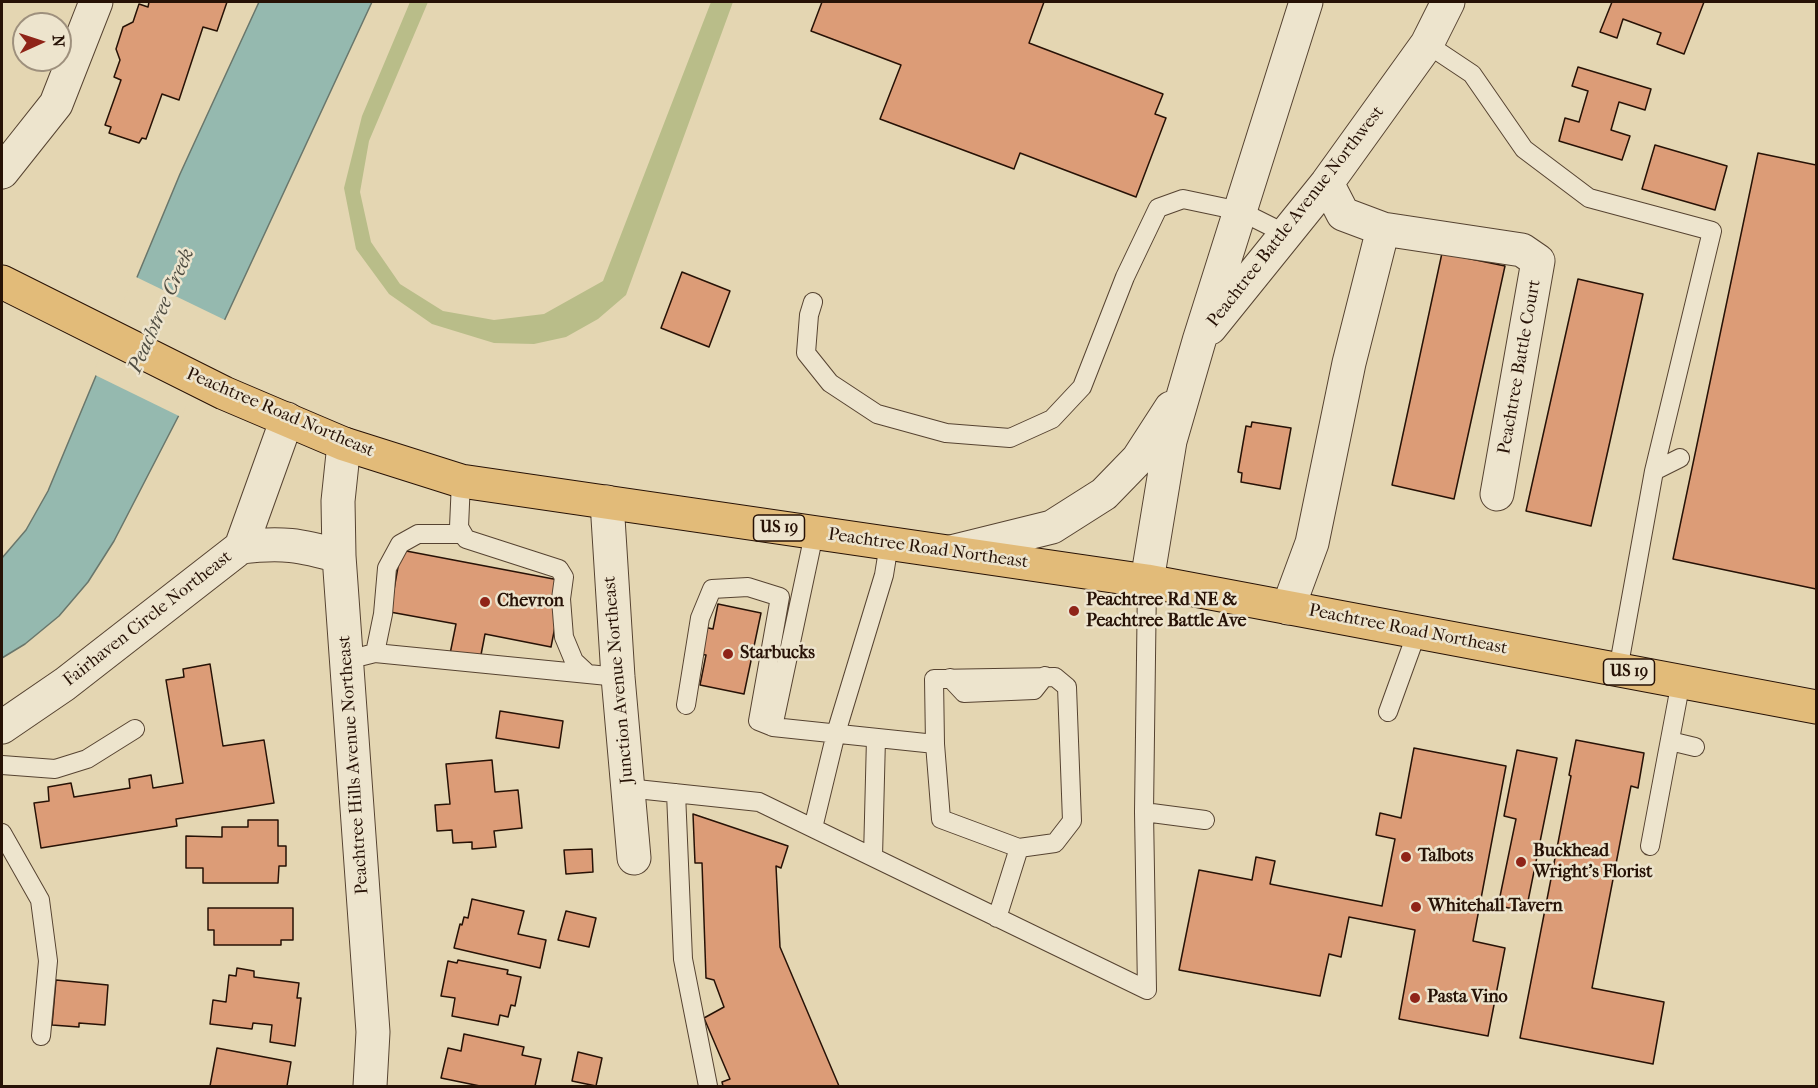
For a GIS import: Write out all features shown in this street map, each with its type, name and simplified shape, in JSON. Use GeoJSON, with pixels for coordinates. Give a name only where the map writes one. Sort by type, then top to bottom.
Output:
{"type":"FeatureCollection","features":[{"type":"Feature","properties":{"kind":"highway","name":"Peachtree Road Northeast"},"geometry":{"type":"LineString","coordinates":[[2,282],[224,393],[344,444],[461,481],[1147,581],[1816,707]]}},
{"type":"Feature","properties":{"kind":"street"},"geometry":{"type":"LineString","coordinates":[[2,172],[56,104],[96,2]]}},
{"type":"Feature","properties":{"kind":"street","name":"Peachtree Battle Avenue Northwest"},"geometry":{"type":"LineString","coordinates":[[1147,581],[1170,441],[1306,2]]}},
{"type":"Feature","properties":{"kind":"street","name":"Peachtree Battle Avenue Northwest"},"geometry":{"type":"LineString","coordinates":[[1200,341],[1327,183],[1427,44],[1448,2]]}},
{"type":"Feature","properties":{"kind":"street","name":"Peachtree Battle Court"},"geometry":{"type":"LineString","coordinates":[[1327,183],[1343,214],[1383,229],[1522,250],[1538,261],[1497,494]]}},
{"type":"Feature","properties":{"kind":"street"},"geometry":{"type":"LineString","coordinates":[[1288,608],[1312,543],[1349,363],[1383,229]]}},
{"type":"Feature","properties":{"kind":"street","name":"Peachtree Battle Avenue Northwest"},"geometry":{"type":"LineString","coordinates":[[951,552],[1052,527],[1104,494],[1138,459],[1187,384]]}},
{"type":"Feature","properties":{"kind":"street","name":"Fairhaven Circle Northeast"},"geometry":{"type":"LineString","coordinates":[[2,727],[65,684],[241,547],[287,419]]}},
{"type":"Feature","properties":{"kind":"street","name":"Peachtree Hills Avenue Northeast"},"geometry":{"type":"LineString","coordinates":[[344,444],[338,501],[339,556],[361,656],[373,1032],[370,1086]]}},
{"type":"Feature","properties":{"kind":"street","name":"Junction Avenue Northeast"},"geometry":{"type":"LineString","coordinates":[[607,502],[603,676],[627,788],[634,858]]}},
{"type":"Feature","properties":{"kind":"street"},"geometry":{"type":"LineString","coordinates":[[241,547],[269,543],[291,544],[339,556]]}},
{"type":"Feature","properties":{"kind":"lane"},"geometry":{"type":"LineString","coordinates":[[1427,44],[1472,74],[1524,149],[1589,198],[1712,231],[1654,471],[1618,670]]}},
{"type":"Feature","properties":{"kind":"lane"},"geometry":{"type":"LineString","coordinates":[[813,302],[809,315],[806,353],[830,383],[877,414],[946,433],[1010,438],[1052,419],[1082,387],[1125,276],[1158,208],[1183,199],[1240,212],[1286,234]]}},
{"type":"Feature","properties":{"kind":"lane"},"geometry":{"type":"LineString","coordinates":[[1654,471],[1680,458]]}},
{"type":"Feature","properties":{"kind":"lane"},"geometry":{"type":"LineString","coordinates":[[461,481],[459,527],[462,534],[466,539],[559,569],[564,576],[561,599],[564,637],[574,661],[603,676]]}},
{"type":"Feature","properties":{"kind":"lane"},"geometry":{"type":"LineString","coordinates":[[462,534],[418,534],[400,544],[387,568],[384,614],[361,656],[603,676]]}},
{"type":"Feature","properties":{"kind":"lane"},"geometry":{"type":"LineString","coordinates":[[766,724],[797,609],[814,534]]}},
{"type":"Feature","properties":{"kind":"lane"},"geometry":{"type":"LineString","coordinates":[[813,828],[837,733],[884,575],[889,544]]}},
{"type":"Feature","properties":{"kind":"lane"},"geometry":{"type":"LineString","coordinates":[[627,788],[759,802],[1147,990],[1144,812],[1147,581]]}},
{"type":"Feature","properties":{"kind":"lane"},"geometry":{"type":"LineString","coordinates":[[686,705],[700,618],[712,589],[748,587],[780,597],[766,724]]}},
{"type":"Feature","properties":{"kind":"lane"},"geometry":{"type":"LineString","coordinates":[[1388,712],[1417,632]]}},
{"type":"Feature","properties":{"kind":"lane"},"geometry":{"type":"LineString","coordinates":[[1045,676],[1056,677],[1067,687],[1072,821],[1055,843],[1019,848],[941,819],[935,744],[942,679],[1045,676]]}},
{"type":"Feature","properties":{"kind":"lane"},"geometry":{"type":"LineString","coordinates":[[1650,846],[1682,681]]}},
{"type":"Feature","properties":{"kind":"lane"},"geometry":{"type":"LineString","coordinates":[[766,724],[935,744]]}},
{"type":"Feature","properties":{"kind":"lane"},"geometry":{"type":"LineString","coordinates":[[2,765],[55,770],[87,759],[135,729]]}},
{"type":"Feature","properties":{"kind":"lane"},"geometry":{"type":"LineString","coordinates":[[873,857],[876,738]]}},
{"type":"Feature","properties":{"kind":"lane"},"geometry":{"type":"LineString","coordinates":[[1670,741],[1695,747]]}},
{"type":"Feature","properties":{"kind":"lane"},"geometry":{"type":"LineString","coordinates":[[676,793],[683,959],[708,1086]]}},
{"type":"Feature","properties":{"kind":"lane"},"geometry":{"type":"LineString","coordinates":[[1144,812],[1205,820]]}},
{"type":"Feature","properties":{"kind":"lane"},"geometry":{"type":"LineString","coordinates":[[2,833],[40,900],[48,961],[41,1036]]}},
{"type":"Feature","properties":{"kind":"lane"},"geometry":{"type":"LineString","coordinates":[[997,918],[1019,848]]}},
{"type":"Feature","properties":{"kind":"green space"},"geometry":{"type":"Polygon","coordinates":[[[410,2],[428,2],[369,141],[360,192],[371,242],[400,284],[443,311],[494,320],[544,314],[603,281],[711,2],[733,2],[626,295],[598,319],[566,337],[534,344],[494,343],[432,324],[389,294],[356,249],[344,188],[362,116],[410,2]]]}},
{"type":"Feature","properties":{"kind":"water","name":"Peachtree Creek"},"geometry":{"type":"Polygon","coordinates":[[[259,2],[372,2],[194,386],[114,541],[88,582],[59,616],[25,644],[2,658],[2,558],[26,530],[48,491],[180,174],[259,2]]]}},
{"type":"Feature","properties":{"kind":"pier"},"geometry":{"type":"Polygon","coordinates":[[[134,276],[227,321],[181,417],[93,374],[134,276]]]}},
{"type":"Feature","properties":{"kind":"building"},"geometry":{"type":"Polygon","coordinates":[[[149,2],[227,2],[217,31],[203,27],[179,100],[162,94],[146,139],[142,138],[139,143],[109,133],[111,127],[105,125],[121,80],[114,77],[120,60],[116,49],[123,27],[133,22],[139,4],[148,7],[149,2]]]}},
{"type":"Feature","properties":{"kind":"building"},"geometry":{"type":"Polygon","coordinates":[[[822,2],[1044,2],[1029,43],[1163,94],[1155,114],[1166,118],[1136,197],[1020,153],[1014,169],[880,119],[901,65],[811,31],[822,2]]]}},
{"type":"Feature","properties":{"kind":"building"},"geometry":{"type":"Polygon","coordinates":[[[1612,2],[1704,2],[1684,54],[1657,44],[1661,33],[1623,19],[1617,38],[1600,32],[1612,2]]]}},
{"type":"Feature","properties":{"kind":"building"},"geometry":{"type":"Polygon","coordinates":[[[1578,67],[1651,89],[1645,110],[1619,102],[1611,130],[1630,136],[1622,160],[1559,141],[1565,118],[1579,122],[1588,91],[1572,86],[1578,67]]]}},
{"type":"Feature","properties":{"kind":"building"},"geometry":{"type":"Polygon","coordinates":[[[1655,145],[1727,166],[1715,210],[1642,189],[1655,145]]]}},
{"type":"Feature","properties":{"kind":"building"},"geometry":{"type":"Polygon","coordinates":[[[1758,153],[1816,165],[1816,589],[1673,559],[1758,153]]]}},
{"type":"Feature","properties":{"kind":"building"},"geometry":{"type":"Polygon","coordinates":[[[1442,253],[1505,266],[1454,499],[1392,485],[1442,253]]]}},
{"type":"Feature","properties":{"kind":"building"},"geometry":{"type":"Polygon","coordinates":[[[682,272],[730,291],[709,347],[661,328],[682,272]]]}},
{"type":"Feature","properties":{"kind":"building"},"geometry":{"type":"Polygon","coordinates":[[[1578,279],[1643,294],[1591,526],[1526,511],[1578,279]]]}},
{"type":"Feature","properties":{"kind":"building"},"geometry":{"type":"Polygon","coordinates":[[[1252,422],[1291,428],[1280,489],[1241,482],[1242,473],[1238,472],[1246,426],[1251,427],[1252,422]]]}},
{"type":"Feature","properties":{"kind":"building"},"geometry":{"type":"Polygon","coordinates":[[[401,550],[564,581],[551,647],[485,634],[480,660],[450,654],[456,624],[390,612],[401,550]]]}},
{"type":"Feature","properties":{"kind":"building"},"geometry":{"type":"Polygon","coordinates":[[[718,604],[761,613],[744,694],[700,685],[706,655],[699,654],[704,627],[713,629],[718,604]]]}},
{"type":"Feature","properties":{"kind":"building"},"geometry":{"type":"Polygon","coordinates":[[[210,664],[223,746],[264,740],[274,803],[176,819],[177,826],[41,848],[34,803],[49,801],[48,787],[71,783],[74,797],[130,788],[129,779],[151,775],[153,788],[183,783],[166,680],[184,677],[183,669],[210,664]]]}},
{"type":"Feature","properties":{"kind":"building"},"geometry":{"type":"Polygon","coordinates":[[[500,711],[563,721],[559,748],[496,738],[500,711]]]}},
{"type":"Feature","properties":{"kind":"building"},"geometry":{"type":"Polygon","coordinates":[[[1576,740],[1644,753],[1638,788],[1631,786],[1592,988],[1664,1002],[1653,1064],[1520,1038],[1576,740]]]}},
{"type":"Feature","properties":{"kind":"building"},"geometry":{"type":"Polygon","coordinates":[[[1414,748],[1506,766],[1473,941],[1505,948],[1488,1036],[1399,1019],[1415,930],[1349,917],[1341,957],[1329,954],[1320,996],[1179,970],[1199,870],[1252,880],[1256,857],[1275,861],[1270,884],[1382,906],[1395,839],[1376,835],[1380,813],[1401,818],[1414,748]]]}},
{"type":"Feature","properties":{"kind":"building","name":"Buckhead Wright's Florist"},"geometry":{"type":"Polygon","coordinates":[[[1517,750],[1557,758],[1526,911],[1498,906],[1516,819],[1504,816],[1517,750]]]}},
{"type":"Feature","properties":{"kind":"building"},"geometry":{"type":"Polygon","coordinates":[[[492,760],[495,792],[518,790],[522,828],[494,831],[496,847],[472,849],[472,842],[453,843],[452,830],[437,831],[435,805],[450,804],[446,764],[492,760]]]}},
{"type":"Feature","properties":{"kind":"building"},"geometry":{"type":"Polygon","coordinates":[[[693,814],[788,846],[781,868],[776,866],[780,947],[839,1086],[723,1086],[722,1082],[730,1079],[704,1018],[724,1007],[714,980],[706,978],[702,863],[695,863],[693,814]]]}},
{"type":"Feature","properties":{"kind":"building"},"geometry":{"type":"Polygon","coordinates":[[[248,820],[278,820],[278,846],[286,846],[286,866],[279,866],[278,883],[203,883],[203,868],[186,868],[186,836],[222,837],[222,827],[248,827],[248,820]]]}},
{"type":"Feature","properties":{"kind":"building"},"geometry":{"type":"Polygon","coordinates":[[[592,849],[593,872],[566,874],[564,850],[592,849]]]}},
{"type":"Feature","properties":{"kind":"building"},"geometry":{"type":"Polygon","coordinates":[[[472,899],[524,911],[518,934],[546,940],[540,968],[454,948],[460,924],[462,925],[464,917],[468,918],[472,899]]]}},
{"type":"Feature","properties":{"kind":"building"},"geometry":{"type":"Polygon","coordinates":[[[208,908],[293,908],[293,940],[281,940],[281,945],[214,945],[214,930],[208,930],[208,908]]]}},
{"type":"Feature","properties":{"kind":"building"},"geometry":{"type":"Polygon","coordinates":[[[566,911],[596,918],[589,947],[558,940],[566,911]]]}},
{"type":"Feature","properties":{"kind":"building"},"geometry":{"type":"Polygon","coordinates":[[[458,960],[508,970],[507,974],[521,977],[515,1006],[511,1005],[508,1017],[500,1015],[498,1025],[452,1016],[455,998],[441,996],[448,961],[457,963],[458,960]]]}},
{"type":"Feature","properties":{"kind":"building"},"geometry":{"type":"Polygon","coordinates":[[[237,968],[254,971],[254,977],[299,983],[297,998],[301,998],[295,1046],[270,1042],[272,1025],[253,1023],[252,1029],[210,1024],[213,1000],[226,1002],[229,975],[236,976],[237,968]]]}},
{"type":"Feature","properties":{"kind":"building"},"geometry":{"type":"Polygon","coordinates":[[[56,980],[108,985],[105,1025],[79,1023],[79,1027],[52,1025],[56,980]]]}},
{"type":"Feature","properties":{"kind":"building"},"geometry":{"type":"Polygon","coordinates":[[[464,1034],[524,1047],[522,1055],[541,1059],[535,1086],[480,1086],[441,1078],[448,1048],[461,1051],[464,1034]]]}},
{"type":"Feature","properties":{"kind":"building"},"geometry":{"type":"Polygon","coordinates":[[[217,1048],[291,1062],[287,1086],[210,1086],[217,1048]]]}},
{"type":"Feature","properties":{"kind":"building"},"geometry":{"type":"Polygon","coordinates":[[[578,1052],[602,1058],[596,1086],[572,1081],[578,1052]]]}},
{"type":"Feature","properties":{"kind":"place","name":"Chevron"},"geometry":{"type":"Point","coordinates":[485,602]}},
{"type":"Feature","properties":{"kind":"place","name":"Peachtree Rd NE & Peachtree Battle Ave"},"geometry":{"type":"Point","coordinates":[1074,611]}},
{"type":"Feature","properties":{"kind":"place","name":"Starbucks"},"geometry":{"type":"Point","coordinates":[728,654]}},
{"type":"Feature","properties":{"kind":"place","name":"Talbots"},"geometry":{"type":"Point","coordinates":[1406,857]}},
{"type":"Feature","properties":{"kind":"place","name":"Buckhead Wright's Florist"},"geometry":{"type":"Point","coordinates":[1521,862]}},
{"type":"Feature","properties":{"kind":"place","name":"Whitehall Tavern"},"geometry":{"type":"Point","coordinates":[1416,907]}},
{"type":"Feature","properties":{"kind":"place","name":"Pasta Vino"},"geometry":{"type":"Point","coordinates":[1415,998]}}]}
